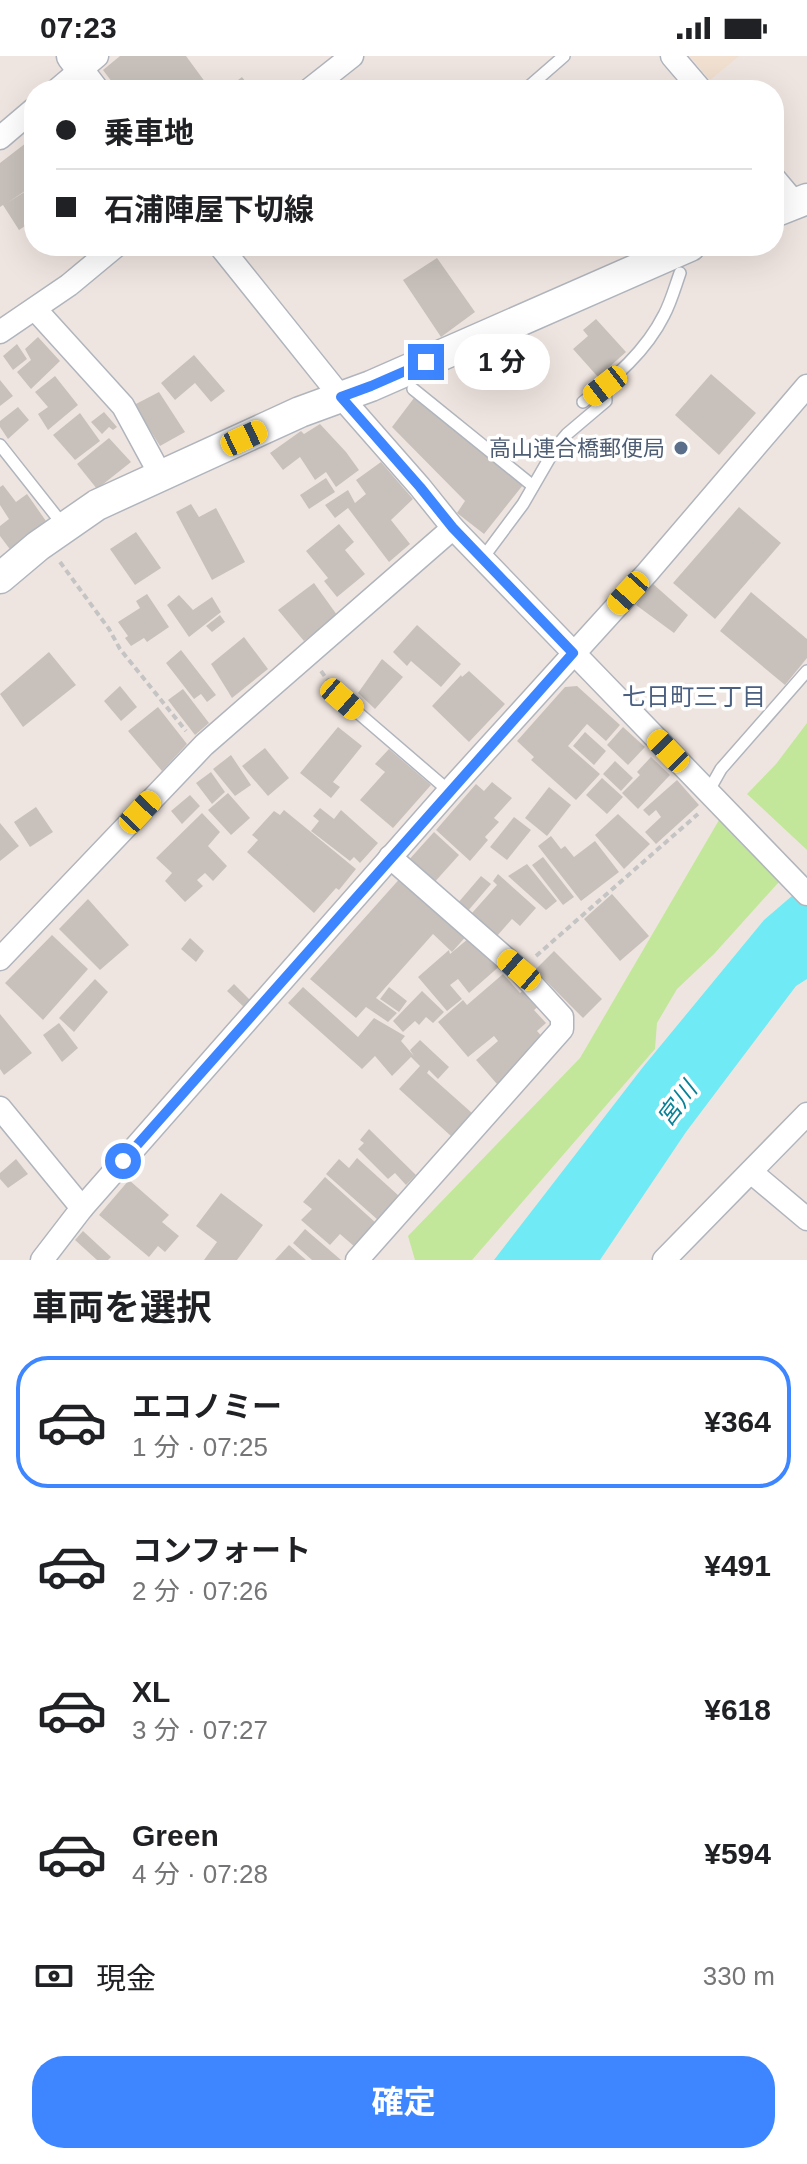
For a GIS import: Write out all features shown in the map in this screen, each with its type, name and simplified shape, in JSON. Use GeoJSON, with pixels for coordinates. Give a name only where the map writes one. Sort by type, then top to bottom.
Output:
{"type":"FeatureCollection","features":[{"type":"Feature","properties":{"kind":"main road"},"geometry":{"type":"LineString","coordinates":[[0,578],[54,533],[97,505],[300,412],[685,260]]}},
{"type":"Feature","properties":{"kind":"street"},"geometry":{"type":"LineString","coordinates":[[322,80],[352,56]]}},
{"type":"Feature","properties":{"kind":"street"},"geometry":{"type":"LineString","coordinates":[[672,56],[692,80]]}},
{"type":"Feature","properties":{"kind":"street"},"geometry":{"type":"LineString","coordinates":[[71,80],[87,68]]}},
{"type":"Feature","properties":{"kind":"street"},"geometry":{"type":"LineString","coordinates":[[0,138],[24,118]]}},
{"type":"Feature","properties":{"kind":"street"},"geometry":{"type":"LineString","coordinates":[[0,332],[69,285],[104,256]]}},
{"type":"Feature","properties":{"kind":"street"},"geometry":{"type":"LineString","coordinates":[[228,256],[341,397],[453,528],[807,894]]}},
{"type":"Feature","properties":{"kind":"street"},"geometry":{"type":"LineString","coordinates":[[35,309],[123,406],[161,476]]}},
{"type":"Feature","properties":{"kind":"street"},"geometry":{"type":"LineString","coordinates":[[42,1260],[82,1208],[390,857],[647,573],[807,386]]}},
{"type":"Feature","properties":{"kind":"street"},"geometry":{"type":"LineString","coordinates":[[0,959],[200,748],[453,528]]}},
{"type":"Feature","properties":{"kind":"street"},"geometry":{"type":"LineString","coordinates":[[357,1260],[562,1029],[562,1017],[519,970],[390,857]]}},
{"type":"Feature","properties":{"kind":"street"},"geometry":{"type":"LineString","coordinates":[[0,1108],[82,1208]]}},
{"type":"Feature","properties":{"kind":"street"},"geometry":{"type":"LineString","coordinates":[[664,1260],[807,1114]]}},
{"type":"Feature","properties":{"kind":"street"},"geometry":{"type":"LineString","coordinates":[[751,1172],[807,1219]]}},
{"type":"Feature","properties":{"kind":"lane"},"geometry":{"type":"LineString","coordinates":[[536,80],[564,56]]}},
{"type":"Feature","properties":{"kind":"lane"},"geometry":{"type":"LineString","coordinates":[[583,402],[633,359],[653,333],[670,303],[685,260]]}},
{"type":"Feature","properties":{"kind":"lane"},"geometry":{"type":"LineString","coordinates":[[482,559],[516,513],[556,447],[606,401],[605,386]]}},
{"type":"Feature","properties":{"kind":"lane"},"geometry":{"type":"LineString","coordinates":[[413,389],[533,486]]}},
{"type":"Feature","properties":{"kind":"lane"},"geometry":{"type":"LineString","coordinates":[[0,445],[54,533]]}},
{"type":"Feature","properties":{"kind":"lane"},"geometry":{"type":"LineString","coordinates":[[715,799],[721,769],[807,671]]}},
{"type":"Feature","properties":{"kind":"lane"},"geometry":{"type":"LineString","coordinates":[[342,699],[449,791]]}},
{"type":"Feature","properties":{"kind":"path"},"geometry":{"type":"LineString","coordinates":[[54,533],[120,649],[200,748]]}},
{"type":"Feature","properties":{"kind":"path"},"geometry":{"type":"LineString","coordinates":[[307,653],[342,699]]}},
{"type":"Feature","properties":{"kind":"path"},"geometry":{"type":"LineString","coordinates":[[519,970],[715,799]]}},
{"type":"Feature","properties":{"kind":"shaded area"},"geometry":{"type":"Polygon","coordinates":[[[690,56],[739,56],[710,80],[690,56]]]}},
{"type":"Feature","properties":{"kind":"green space"},"geometry":{"type":"Polygon","coordinates":[[[807,723],[807,850],[747,794],[776,764],[807,723]]]}},
{"type":"Feature","properties":{"kind":"green space"},"geometry":{"type":"Polygon","coordinates":[[[719,820],[779,882],[714,954],[677,989],[657,1023],[655,1049],[472,1260],[415,1260],[408,1236],[580,1058],[719,820]]]}},
{"type":"Feature","properties":{"kind":"water","name":"宮川"},"geometry":{"type":"Polygon","coordinates":[[[807,883],[807,979],[796,986],[686,1132],[600,1260],[494,1260],[643,1067],[764,920],[807,883]]]}},
{"type":"Feature","properties":{"kind":"building"},"geometry":{"type":"Polygon","coordinates":[[[120,56],[186,56],[204,80],[110,80],[103,70],[120,56]]]}},
{"type":"Feature","properties":{"kind":"building"},"geometry":{"type":"Polygon","coordinates":[[[24,145],[24,192],[7,203],[24,192],[24,227],[19,230],[3,205],[0,207],[0,163],[24,145]]]}},
{"type":"Feature","properties":{"kind":"building"},"geometry":{"type":"Polygon","coordinates":[[[437,258],[475,312],[441,337],[403,280],[437,258]]]}},
{"type":"Feature","properties":{"kind":"building"},"geometry":{"type":"Polygon","coordinates":[[[596,319],[626,352],[598,377],[573,349],[588,336],[583,330],[596,319]]]}},
{"type":"Feature","properties":{"kind":"building"},"geometry":{"type":"Polygon","coordinates":[[[38,337],[60,361],[31,389],[17,372],[31,360],[25,349],[38,337]]]}},
{"type":"Feature","properties":{"kind":"building"},"geometry":{"type":"Polygon","coordinates":[[[17,344],[27,359],[13,370],[3,356],[17,344]]]}},
{"type":"Feature","properties":{"kind":"building"},"geometry":{"type":"Polygon","coordinates":[[[194,355],[225,391],[211,402],[195,383],[175,400],[161,383],[194,355]]]}},
{"type":"Feature","properties":{"kind":"building"},"geometry":{"type":"Polygon","coordinates":[[[711,374],[756,413],[719,455],[675,415],[711,374]]]}},
{"type":"Feature","properties":{"kind":"building"},"geometry":{"type":"Polygon","coordinates":[[[55,376],[78,405],[48,430],[38,414],[48,407],[35,392],[55,376]]]}},
{"type":"Feature","properties":{"kind":"building"},"geometry":{"type":"Polygon","coordinates":[[[0,380],[13,396],[0,406],[0,380]]]}},
{"type":"Feature","properties":{"kind":"building"},"geometry":{"type":"Polygon","coordinates":[[[159,392],[185,432],[160,446],[134,405],[159,392]]]}},
{"type":"Feature","properties":{"kind":"building"},"geometry":{"type":"Polygon","coordinates":[[[414,398],[523,485],[484,534],[457,513],[465,501],[392,427],[414,398]]]}},
{"type":"Feature","properties":{"kind":"building"},"geometry":{"type":"Polygon","coordinates":[[[18,407],[29,420],[8,439],[0,427],[0,421],[18,407]]]}},
{"type":"Feature","properties":{"kind":"building"},"geometry":{"type":"Polygon","coordinates":[[[104,412],[117,427],[113,430],[109,427],[102,434],[91,422],[104,412]]]}},
{"type":"Feature","properties":{"kind":"building"},"geometry":{"type":"Polygon","coordinates":[[[80,413],[100,441],[75,460],[53,435],[80,413]]]}},
{"type":"Feature","properties":{"kind":"building"},"geometry":{"type":"Polygon","coordinates":[[[320,424],[359,470],[336,487],[326,472],[315,480],[300,457],[283,470],[270,453],[301,431],[304,434],[320,424]]]}},
{"type":"Feature","properties":{"kind":"building"},"geometry":{"type":"Polygon","coordinates":[[[109,438],[131,462],[97,489],[77,464],[109,438]]]}},
{"type":"Feature","properties":{"kind":"building"},"geometry":{"type":"Polygon","coordinates":[[[381,462],[413,499],[391,520],[410,544],[389,562],[348,508],[335,518],[325,505],[348,490],[355,503],[366,494],[356,480],[381,462]]]}},
{"type":"Feature","properties":{"kind":"building"},"geometry":{"type":"Polygon","coordinates":[[[326,478],[335,492],[309,509],[300,495],[326,478]]]}},
{"type":"Feature","properties":{"kind":"building"},"geometry":{"type":"Polygon","coordinates":[[[3,485],[16,502],[27,494],[46,521],[23,538],[29,547],[15,556],[0,536],[0,526],[9,519],[0,505],[0,487],[3,485]]]}},
{"type":"Feature","properties":{"kind":"building"},"geometry":{"type":"Polygon","coordinates":[[[191,504],[199,517],[216,508],[245,562],[212,580],[176,512],[191,504]]]}},
{"type":"Feature","properties":{"kind":"building"},"geometry":{"type":"Polygon","coordinates":[[[739,507],[781,543],[715,619],[673,583],[739,507]]]}},
{"type":"Feature","properties":{"kind":"building"},"geometry":{"type":"Polygon","coordinates":[[[339,524],[354,542],[345,550],[365,574],[337,597],[324,581],[328,578],[306,551],[339,524]]]}},
{"type":"Feature","properties":{"kind":"building"},"geometry":{"type":"Polygon","coordinates":[[[136,532],[161,568],[135,585],[110,549],[136,532]]]}},
{"type":"Feature","properties":{"kind":"building"},"geometry":{"type":"Polygon","coordinates":[[[314,583],[337,615],[304,641],[278,610],[314,583]]]}},
{"type":"Feature","properties":{"kind":"building"},"geometry":{"type":"Polygon","coordinates":[[[652,583],[688,615],[674,633],[636,605],[652,583]]]}},
{"type":"Feature","properties":{"kind":"building"},"geometry":{"type":"Polygon","coordinates":[[[751,592],[807,639],[807,658],[785,685],[720,631],[751,592]]]}},
{"type":"Feature","properties":{"kind":"building"},"geometry":{"type":"Polygon","coordinates":[[[147,594],[169,627],[147,642],[144,638],[131,646],[118,622],[140,608],[136,601],[147,594]]]}},
{"type":"Feature","properties":{"kind":"building"},"geometry":{"type":"Polygon","coordinates":[[[179,595],[193,610],[212,597],[221,612],[189,637],[167,605],[179,595]]]}},
{"type":"Feature","properties":{"kind":"building"},"geometry":{"type":"Polygon","coordinates":[[[220,615],[225,622],[212,632],[206,626],[220,615]]]}},
{"type":"Feature","properties":{"kind":"building"},"geometry":{"type":"Polygon","coordinates":[[[417,625],[461,664],[441,687],[411,661],[407,666],[393,652],[417,625]]]}},
{"type":"Feature","properties":{"kind":"building"},"geometry":{"type":"Polygon","coordinates":[[[244,637],[268,669],[232,698],[211,664],[244,637]]]}},
{"type":"Feature","properties":{"kind":"building"},"geometry":{"type":"Polygon","coordinates":[[[181,650],[216,695],[207,702],[201,694],[194,699],[166,663],[181,650]]]}},
{"type":"Feature","properties":{"kind":"building"},"geometry":{"type":"Polygon","coordinates":[[[49,652],[76,685],[23,727],[0,694],[49,652]]]}},
{"type":"Feature","properties":{"kind":"building"},"geometry":{"type":"Polygon","coordinates":[[[382,659],[403,677],[375,709],[358,693],[382,659]]]}},
{"type":"Feature","properties":{"kind":"building"},"geometry":{"type":"Polygon","coordinates":[[[469,671],[505,704],[469,742],[432,706],[461,675],[469,671]]]}},
{"type":"Feature","properties":{"kind":"building"},"geometry":{"type":"Polygon","coordinates":[[[120,686],[137,707],[121,721],[104,701],[120,686]]]}},
{"type":"Feature","properties":{"kind":"building"},"geometry":{"type":"Polygon","coordinates":[[[577,686],[620,725],[606,741],[587,724],[568,746],[600,774],[576,800],[531,760],[534,757],[517,741],[565,687],[577,686]]]}},
{"type":"Feature","properties":{"kind":"building"},"geometry":{"type":"Polygon","coordinates":[[[183,689],[209,723],[195,735],[168,700],[183,689]]]}},
{"type":"Feature","properties":{"kind":"building"},"geometry":{"type":"Polygon","coordinates":[[[158,707],[187,744],[162,771],[128,731],[158,707]]]}},
{"type":"Feature","properties":{"kind":"building"},"geometry":{"type":"Polygon","coordinates":[[[338,727],[362,746],[333,782],[340,787],[331,798],[300,773],[338,727]]]}},
{"type":"Feature","properties":{"kind":"building"},"geometry":{"type":"Polygon","coordinates":[[[623,727],[645,747],[628,765],[607,745],[623,727]]]}},
{"type":"Feature","properties":{"kind":"building"},"geometry":{"type":"Polygon","coordinates":[[[585,732],[606,751],[594,765],[573,746],[585,732]]]}},
{"type":"Feature","properties":{"kind":"building"},"geometry":{"type":"Polygon","coordinates":[[[265,748],[289,778],[268,796],[242,766],[265,748]]]}},
{"type":"Feature","properties":{"kind":"building"},"geometry":{"type":"Polygon","coordinates":[[[389,749],[431,785],[393,828],[360,800],[385,772],[375,764],[389,749]]]}},
{"type":"Feature","properties":{"kind":"building"},"geometry":{"type":"Polygon","coordinates":[[[231,755],[251,785],[235,796],[213,769],[231,755]]]}},
{"type":"Feature","properties":{"kind":"building"},"geometry":{"type":"Polygon","coordinates":[[[651,757],[670,775],[638,809],[622,793],[640,775],[637,772],[651,757]]]}},
{"type":"Feature","properties":{"kind":"building"},"geometry":{"type":"Polygon","coordinates":[[[615,761],[633,778],[621,791],[603,774],[615,761]]]}},
{"type":"Feature","properties":{"kind":"building"},"geometry":{"type":"Polygon","coordinates":[[[211,772],[225,792],[212,804],[196,783],[211,772]]]}},
{"type":"Feature","properties":{"kind":"building"},"geometry":{"type":"Polygon","coordinates":[[[602,778],[623,797],[607,814],[586,795],[602,778]]]}},
{"type":"Feature","properties":{"kind":"building"},"geometry":{"type":"Polygon","coordinates":[[[677,780],[699,805],[656,844],[645,832],[661,817],[656,810],[649,816],[643,810],[677,780]]]}},
{"type":"Feature","properties":{"kind":"building"},"geometry":{"type":"Polygon","coordinates":[[[492,782],[512,798],[494,818],[499,822],[470,861],[436,830],[476,784],[484,791],[492,782]]]}},
{"type":"Feature","properties":{"kind":"building"},"geometry":{"type":"Polygon","coordinates":[[[549,787],[571,805],[547,836],[525,818],[549,787]]]}},
{"type":"Feature","properties":{"kind":"building"},"geometry":{"type":"Polygon","coordinates":[[[228,793],[250,818],[231,835],[208,810],[228,793]]]}},
{"type":"Feature","properties":{"kind":"building"},"geometry":{"type":"Polygon","coordinates":[[[190,795],[200,806],[182,824],[171,811],[190,795]]]}},
{"type":"Feature","properties":{"kind":"building"},"geometry":{"type":"Polygon","coordinates":[[[36,807],[53,832],[30,847],[14,822],[36,807]]]}},
{"type":"Feature","properties":{"kind":"building"},"geometry":{"type":"Polygon","coordinates":[[[320,808],[334,819],[341,810],[378,843],[360,863],[354,857],[350,861],[311,831],[319,821],[313,816],[320,808]]]}},
{"type":"Feature","properties":{"kind":"building"},"geometry":{"type":"Polygon","coordinates":[[[284,810],[356,869],[314,913],[247,852],[258,840],[252,835],[274,811],[280,815],[284,810]]]}},
{"type":"Feature","properties":{"kind":"building"},"geometry":{"type":"Polygon","coordinates":[[[202,813],[220,832],[208,846],[227,866],[213,881],[205,873],[197,880],[203,886],[185,902],[165,881],[172,873],[156,858],[202,813]]]}},
{"type":"Feature","properties":{"kind":"building"},"geometry":{"type":"Polygon","coordinates":[[[618,814],[650,844],[624,869],[595,835],[618,814]]]}},
{"type":"Feature","properties":{"kind":"building"},"geometry":{"type":"Polygon","coordinates":[[[514,817],[531,830],[507,860],[490,847],[514,817]]]}},
{"type":"Feature","properties":{"kind":"building"},"geometry":{"type":"Polygon","coordinates":[[[0,823],[19,846],[0,861],[0,823]]]}},
{"type":"Feature","properties":{"kind":"building"},"geometry":{"type":"Polygon","coordinates":[[[434,832],[459,855],[432,885],[407,862],[434,832]]]}},
{"type":"Feature","properties":{"kind":"building"},"geometry":{"type":"Polygon","coordinates":[[[551,836],[561,849],[565,846],[574,857],[595,841],[619,872],[581,901],[538,846],[551,836]]]}},
{"type":"Feature","properties":{"kind":"building"},"geometry":{"type":"Polygon","coordinates":[[[543,857],[574,897],[563,905],[532,865],[543,857]]]}},
{"type":"Feature","properties":{"kind":"building"},"geometry":{"type":"Polygon","coordinates":[[[527,864],[557,901],[546,910],[508,876],[527,864]]]}},
{"type":"Feature","properties":{"kind":"building"},"geometry":{"type":"Polygon","coordinates":[[[498,874],[536,908],[520,926],[512,919],[497,936],[472,913],[497,885],[493,881],[498,874]]]}},
{"type":"Feature","properties":{"kind":"building"},"geometry":{"type":"Polygon","coordinates":[[[403,875],[469,933],[452,952],[433,934],[376,998],[397,1013],[388,1022],[366,1007],[356,1018],[310,979],[403,875]]]}},
{"type":"Feature","properties":{"kind":"building"},"geometry":{"type":"Polygon","coordinates":[[[481,876],[491,884],[467,912],[457,904],[481,876]]]}},
{"type":"Feature","properties":{"kind":"building"},"geometry":{"type":"Polygon","coordinates":[[[612,894],[649,936],[620,961],[584,919],[612,894]]]}},
{"type":"Feature","properties":{"kind":"building"},"geometry":{"type":"Polygon","coordinates":[[[88,899],[129,945],[100,970],[59,929],[88,899]]]}},
{"type":"Feature","properties":{"kind":"building"},"geometry":{"type":"Polygon","coordinates":[[[475,933],[502,964],[469,993],[458,979],[450,985],[462,999],[447,1011],[418,977],[449,950],[450,954],[475,933]]]}},
{"type":"Feature","properties":{"kind":"building"},"geometry":{"type":"Polygon","coordinates":[[[52,935],[88,969],[43,1020],[5,983],[52,935]]]}},
{"type":"Feature","properties":{"kind":"building"},"geometry":{"type":"Polygon","coordinates":[[[190,938],[204,951],[196,962],[181,949],[190,938]]]}},
{"type":"Feature","properties":{"kind":"building"},"geometry":{"type":"Polygon","coordinates":[[[554,951],[602,999],[583,1018],[535,970],[554,951]]]}},
{"type":"Feature","properties":{"kind":"building"},"geometry":{"type":"Polygon","coordinates":[[[503,974],[520,993],[525,989],[540,1005],[534,1010],[546,1023],[537,1031],[546,1041],[497,1084],[476,1060],[498,1041],[494,1036],[468,1057],[438,1022],[463,1000],[467,1005],[503,974]]]}},
{"type":"Feature","properties":{"kind":"building"},"geometry":{"type":"Polygon","coordinates":[[[95,979],[108,992],[74,1032],[59,1018],[95,979]]]}},
{"type":"Feature","properties":{"kind":"building"},"geometry":{"type":"Polygon","coordinates":[[[234,984],[253,1003],[247,1010],[227,991],[234,984]]]}},
{"type":"Feature","properties":{"kind":"building"},"geometry":{"type":"Polygon","coordinates":[[[303,987],[358,1037],[374,1018],[405,1036],[401,1041],[414,1056],[410,1050],[420,1040],[449,1067],[438,1079],[429,1070],[427,1073],[472,1113],[451,1136],[399,1089],[420,1066],[411,1057],[392,1076],[375,1056],[362,1069],[288,1003],[303,987]]]}},
{"type":"Feature","properties":{"kind":"building"},"geometry":{"type":"Polygon","coordinates":[[[389,987],[407,1001],[399,1012],[380,999],[389,987]]]}},
{"type":"Feature","properties":{"kind":"building"},"geometry":{"type":"Polygon","coordinates":[[[422,991],[444,1012],[433,1023],[426,1017],[419,1025],[415,1021],[403,1032],[393,1021],[422,991]]]}},
{"type":"Feature","properties":{"kind":"building"},"geometry":{"type":"Polygon","coordinates":[[[0,1014],[32,1053],[4,1075],[0,1069],[0,1014]]]}},
{"type":"Feature","properties":{"kind":"building"},"geometry":{"type":"Polygon","coordinates":[[[59,1023],[78,1048],[62,1062],[43,1035],[59,1023]]]}},
{"type":"Feature","properties":{"kind":"building"},"geometry":{"type":"Polygon","coordinates":[[[369,1129],[416,1175],[406,1185],[395,1173],[388,1179],[358,1149],[364,1143],[360,1140],[369,1129]]]}},
{"type":"Feature","properties":{"kind":"building"},"geometry":{"type":"Polygon","coordinates":[[[357,1158],[399,1196],[378,1220],[326,1174],[339,1159],[349,1168],[357,1158]]]}},
{"type":"Feature","properties":{"kind":"building"},"geometry":{"type":"Polygon","coordinates":[[[16,1159],[28,1174],[8,1188],[0,1179],[0,1173],[16,1159]]]}},
{"type":"Feature","properties":{"kind":"building"},"geometry":{"type":"Polygon","coordinates":[[[325,1177],[376,1223],[355,1247],[340,1234],[330,1245],[301,1220],[312,1209],[303,1202],[325,1177]]]}},
{"type":"Feature","properties":{"kind":"building"},"geometry":{"type":"Polygon","coordinates":[[[129,1180],[169,1215],[162,1222],[179,1236],[165,1252],[158,1246],[149,1257],[99,1215],[129,1180]]]}},
{"type":"Feature","properties":{"kind":"building"},"geometry":{"type":"Polygon","coordinates":[[[221,1193],[263,1225],[237,1260],[204,1260],[217,1242],[196,1226],[221,1193]]]}},
{"type":"Feature","properties":{"kind":"building"},"geometry":{"type":"Polygon","coordinates":[[[305,1229],[341,1260],[312,1260],[293,1243],[305,1229]]]}},
{"type":"Feature","properties":{"kind":"building"},"geometry":{"type":"Polygon","coordinates":[[[83,1231],[111,1257],[108,1260],[97,1260],[75,1240],[83,1231]]]}},
{"type":"Feature","properties":{"kind":"building"},"geometry":{"type":"Polygon","coordinates":[[[289,1245],[306,1260],[275,1260],[289,1245]]]}},
{"type":"Feature","properties":{"kind":"place","name":"高山連合橋郵便局"},"geometry":{"type":"Point","coordinates":[681,448]}},
{"type":"Feature","properties":{"kind":"district","name":"七日町三丁目"},"geometry":{"type":"Point","coordinates":[694,697]}},
{"type":"Feature","properties":{"kind":"route"},"geometry":{"type":"LineString","coordinates":[[123,1161],[573,653],[453,528],[341,397],[426,362]]}}]}
